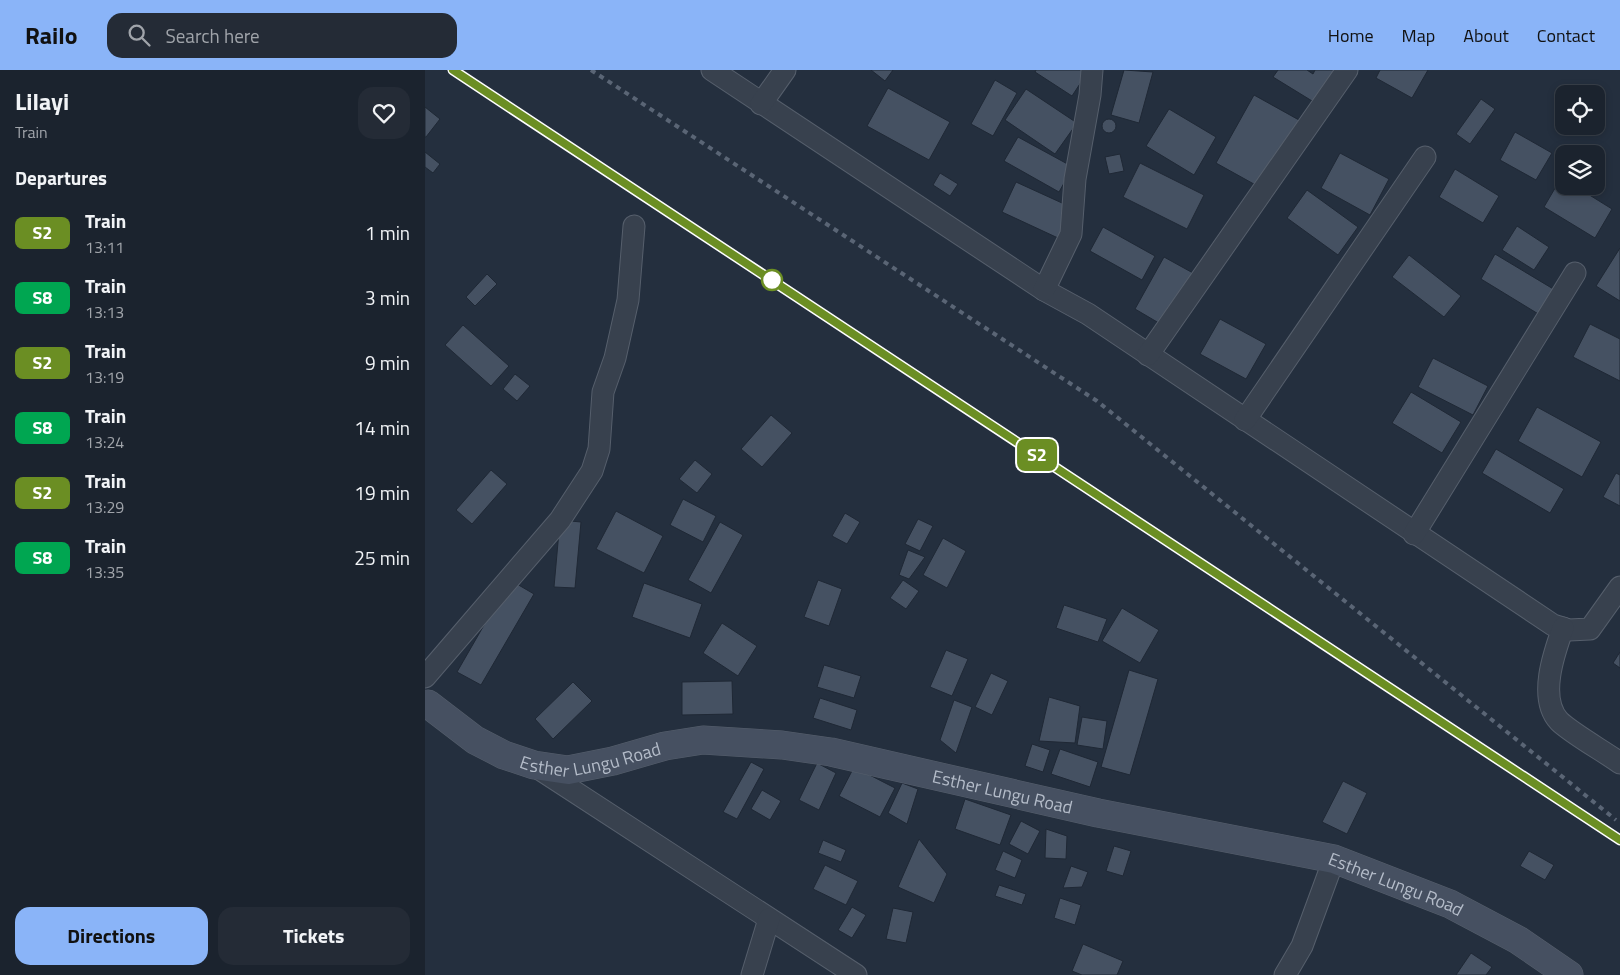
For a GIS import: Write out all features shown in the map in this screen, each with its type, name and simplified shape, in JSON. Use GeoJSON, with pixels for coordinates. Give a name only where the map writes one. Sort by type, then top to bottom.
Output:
{"type":"FeatureCollection","features":[{"type":"Feature","properties":{"kind":"street"},"geometry":{"type":"LineString","coordinates":[[712,70],[1045,290],[1089,314],[1414,534],[1553,625],[1569,630],[1590,629],[1620,586]]}},
{"type":"Feature","properties":{"kind":"street"},"geometry":{"type":"LineString","coordinates":[[761,104],[785,70]]}},
{"type":"Feature","properties":{"kind":"street"},"geometry":{"type":"LineString","coordinates":[[1045,290],[1071,234],[1075,179],[1091,95],[1092,70]]}},
{"type":"Feature","properties":{"kind":"street"},"geometry":{"type":"LineString","coordinates":[[1148,355],[1347,70]]}},
{"type":"Feature","properties":{"kind":"street"},"geometry":{"type":"LineString","coordinates":[[1245,420],[1425,157]]}},
{"type":"Feature","properties":{"kind":"street"},"geometry":{"type":"LineString","coordinates":[[425,677],[560,520],[592,471],[599,449],[603,392],[615,358],[626,309],[634,226]]}},
{"type":"Feature","properties":{"kind":"street"},"geometry":{"type":"LineString","coordinates":[[1414,534],[1575,273]]}},
{"type":"Feature","properties":{"kind":"street"},"geometry":{"type":"LineString","coordinates":[[1563,628],[1550,666],[1551,704],[1559,721],[1620,763]]}},
{"type":"Feature","properties":{"kind":"street","name":"Esther Lungu Road"},"geometry":{"type":"LineString","coordinates":[[426,704],[475,740],[504,755],[534,765],[568,770],[613,761],[665,746],[703,740],[782,745],[831,752],[1099,813],[1334,859],[1450,904],[1518,940],[1569,975]]}},
{"type":"Feature","properties":{"kind":"street"},"geometry":{"type":"LineString","coordinates":[[534,765],[857,975]]}},
{"type":"Feature","properties":{"kind":"street"},"geometry":{"type":"LineString","coordinates":[[1285,975],[1302,946],[1334,859]]}},
{"type":"Feature","properties":{"kind":"street"},"geometry":{"type":"LineString","coordinates":[[751,975],[769,919]]}},
{"type":"Feature","properties":{"kind":"building"},"geometry":{"type":"Polygon","coordinates":[[[871,70],[893,70],[885,81],[871,70]]]}},
{"type":"Feature","properties":{"kind":"building"},"geometry":{"type":"Polygon","coordinates":[[[1036,70],[1082,70],[1087,73],[1072,96],[1035,72],[1036,70]]]}},
{"type":"Feature","properties":{"kind":"building"},"geometry":{"type":"Polygon","coordinates":[[[1124,70],[1153,72],[1139,123],[1111,115],[1124,70]]]}},
{"type":"Feature","properties":{"kind":"building"},"geometry":{"type":"Polygon","coordinates":[[[1278,70],[1307,70],[1313,74],[1315,70],[1340,70],[1317,104],[1273,77],[1278,70]]]}},
{"type":"Feature","properties":{"kind":"building"},"geometry":{"type":"Polygon","coordinates":[[[1380,70],[1428,70],[1412,98],[1376,78],[1380,70]]]}},
{"type":"Feature","properties":{"kind":"building"},"geometry":{"type":"Polygon","coordinates":[[[995,80],[1017,93],[993,136],[971,124],[995,80]]]}},
{"type":"Feature","properties":{"kind":"building"},"geometry":{"type":"Polygon","coordinates":[[[888,88],[950,122],[929,160],[867,126],[888,88]]]}},
{"type":"Feature","properties":{"kind":"building"},"geometry":{"type":"Polygon","coordinates":[[[1026,89],[1077,123],[1055,154],[1005,120],[1026,89]]]}},
{"type":"Feature","properties":{"kind":"building"},"geometry":{"type":"Polygon","coordinates":[[[1254,95],[1299,120],[1261,188],[1216,163],[1254,95]]]}},
{"type":"Feature","properties":{"kind":"building"},"geometry":{"type":"Polygon","coordinates":[[[1481,99],[1495,109],[1470,144],[1456,134],[1481,99]]]}},
{"type":"Feature","properties":{"kind":"building"},"geometry":{"type":"Polygon","coordinates":[[[425,107],[440,119],[426,137],[425,137],[425,107]]]}},
{"type":"Feature","properties":{"kind":"building"},"geometry":{"type":"Polygon","coordinates":[[[1169,109],[1216,137],[1194,175],[1146,146],[1169,109]]]}},
{"type":"Feature","properties":{"kind":"building"},"geometry":{"type":"Polygon","coordinates":[[[1109,119],[1114,121],[1116,126],[1114,131],[1109,133],[1104,131],[1102,126],[1104,121],[1109,119]]]}},
{"type":"Feature","properties":{"kind":"building"},"geometry":{"type":"Polygon","coordinates":[[[1515,132],[1552,153],[1536,180],[1500,160],[1515,132]]]}},
{"type":"Feature","properties":{"kind":"building"},"geometry":{"type":"Polygon","coordinates":[[[1018,137],[1073,167],[1059,192],[1004,161],[1018,137]]]}},
{"type":"Feature","properties":{"kind":"building"},"geometry":{"type":"Polygon","coordinates":[[[425,152],[440,164],[433,173],[425,167],[425,152]]]}},
{"type":"Feature","properties":{"kind":"building"},"geometry":{"type":"Polygon","coordinates":[[[1340,153],[1389,179],[1370,215],[1321,188],[1340,153]]]}},
{"type":"Feature","properties":{"kind":"building"},"geometry":{"type":"Polygon","coordinates":[[[1120,154],[1124,171],[1109,174],[1105,157],[1120,154]]]}},
{"type":"Feature","properties":{"kind":"building"},"geometry":{"type":"Polygon","coordinates":[[[1140,163],[1204,195],[1187,229],[1123,197],[1140,163]]]}},
{"type":"Feature","properties":{"kind":"building"},"geometry":{"type":"Polygon","coordinates":[[[1455,169],[1499,196],[1483,223],[1439,197],[1455,169]]]}},
{"type":"Feature","properties":{"kind":"building"},"geometry":{"type":"Polygon","coordinates":[[[940,173],[958,184],[950,196],[933,185],[940,173]]]}},
{"type":"Feature","properties":{"kind":"building"},"geometry":{"type":"Polygon","coordinates":[[[1016,182],[1073,208],[1058,238],[1002,212],[1016,182]]]}},
{"type":"Feature","properties":{"kind":"building"},"geometry":{"type":"Polygon","coordinates":[[[1555,188],[1555,195],[1589,195],[1612,209],[1595,238],[1544,207],[1555,188]]]}},
{"type":"Feature","properties":{"kind":"building"},"geometry":{"type":"Polygon","coordinates":[[[1307,190],[1358,227],[1338,255],[1287,218],[1307,190]]]}},
{"type":"Feature","properties":{"kind":"building"},"geometry":{"type":"Polygon","coordinates":[[[1517,226],[1549,247],[1534,270],[1502,250],[1517,226]]]}},
{"type":"Feature","properties":{"kind":"building"},"geometry":{"type":"Polygon","coordinates":[[[1103,227],[1155,256],[1142,280],[1090,251],[1103,227]]]}},
{"type":"Feature","properties":{"kind":"building"},"geometry":{"type":"Polygon","coordinates":[[[1620,248],[1620,301],[1596,286],[1620,248]]]}},
{"type":"Feature","properties":{"kind":"building"},"geometry":{"type":"Polygon","coordinates":[[[1495,254],[1555,290],[1540,315],[1481,279],[1495,254]]]}},
{"type":"Feature","properties":{"kind":"building"},"geometry":{"type":"Polygon","coordinates":[[[1409,255],[1461,296],[1444,317],[1392,277],[1409,255]]]}},
{"type":"Feature","properties":{"kind":"building"},"geometry":{"type":"Polygon","coordinates":[[[1164,257],[1193,273],[1164,326],[1135,309],[1164,257]]]}},
{"type":"Feature","properties":{"kind":"building"},"geometry":{"type":"Polygon","coordinates":[[[487,274],[497,284],[475,306],[466,297],[487,274]]]}},
{"type":"Feature","properties":{"kind":"building"},"geometry":{"type":"Polygon","coordinates":[[[1220,319],[1266,344],[1246,379],[1200,354],[1220,319]]]}},
{"type":"Feature","properties":{"kind":"building"},"geometry":{"type":"Polygon","coordinates":[[[1590,324],[1620,339],[1620,381],[1573,357],[1590,324]]]}},
{"type":"Feature","properties":{"kind":"building"},"geometry":{"type":"Polygon","coordinates":[[[463,325],[509,366],[491,386],[445,345],[463,325]]]}},
{"type":"Feature","properties":{"kind":"building"},"geometry":{"type":"Polygon","coordinates":[[[1433,358],[1488,386],[1473,415],[1418,387],[1433,358]]]}},
{"type":"Feature","properties":{"kind":"building"},"geometry":{"type":"Polygon","coordinates":[[[515,374],[530,386],[517,401],[503,389],[515,374]]]}},
{"type":"Feature","properties":{"kind":"building"},"geometry":{"type":"Polygon","coordinates":[[[1411,392],[1461,422],[1442,453],[1392,423],[1411,392]]]}},
{"type":"Feature","properties":{"kind":"building"},"geometry":{"type":"Polygon","coordinates":[[[1537,407],[1601,442],[1582,477],[1518,441],[1537,407]]]}},
{"type":"Feature","properties":{"kind":"building"},"geometry":{"type":"Polygon","coordinates":[[[771,415],[792,433],[762,467],[741,449],[771,415]]]}},
{"type":"Feature","properties":{"kind":"building"},"geometry":{"type":"Polygon","coordinates":[[[1496,449],[1564,489],[1550,513],[1482,473],[1496,449]]]}},
{"type":"Feature","properties":{"kind":"building"},"geometry":{"type":"Polygon","coordinates":[[[695,460],[712,474],[697,493],[679,479],[695,460]]]}},
{"type":"Feature","properties":{"kind":"building"},"geometry":{"type":"Polygon","coordinates":[[[491,470],[507,484],[472,524],[456,510],[491,470]]]}},
{"type":"Feature","properties":{"kind":"building"},"geometry":{"type":"Polygon","coordinates":[[[1616,473],[1620,475],[1620,506],[1603,497],[1616,473]]]}},
{"type":"Feature","properties":{"kind":"building"},"geometry":{"type":"Polygon","coordinates":[[[683,499],[716,516],[703,542],[670,525],[683,499]]]}},
{"type":"Feature","properties":{"kind":"building"},"geometry":{"type":"Polygon","coordinates":[[[616,511],[663,536],[644,573],[596,549],[616,511]]]}},
{"type":"Feature","properties":{"kind":"building"},"geometry":{"type":"Polygon","coordinates":[[[845,513],[860,522],[847,544],[832,536],[845,513]]]}},
{"type":"Feature","properties":{"kind":"building"},"geometry":{"type":"Polygon","coordinates":[[[918,519],[933,526],[920,551],[905,544],[918,519]]]}},
{"type":"Feature","properties":{"kind":"building"},"geometry":{"type":"Polygon","coordinates":[[[560,520],[581,522],[575,588],[554,587],[560,520]]]}},
{"type":"Feature","properties":{"kind":"building"},"geometry":{"type":"Polygon","coordinates":[[[720,522],[743,535],[711,593],[688,580],[720,522]]]}},
{"type":"Feature","properties":{"kind":"building"},"geometry":{"type":"Polygon","coordinates":[[[943,538],[966,551],[947,588],[923,575],[943,538]]]}},
{"type":"Feature","properties":{"kind":"building"},"geometry":{"type":"Polygon","coordinates":[[[908,550],[925,557],[909,579],[899,575],[908,550]]]}},
{"type":"Feature","properties":{"kind":"building"},"geometry":{"type":"Polygon","coordinates":[[[510,580],[534,594],[481,685],[457,672],[510,580]]]}},
{"type":"Feature","properties":{"kind":"building"},"geometry":{"type":"Polygon","coordinates":[[[818,580],[842,589],[829,626],[804,617],[818,580]]]}},
{"type":"Feature","properties":{"kind":"building"},"geometry":{"type":"Polygon","coordinates":[[[903,580],[919,591],[906,609],[890,598],[903,580]]]}},
{"type":"Feature","properties":{"kind":"building"},"geometry":{"type":"Polygon","coordinates":[[[644,583],[702,604],[690,638],[632,617],[644,583]]]}},
{"type":"Feature","properties":{"kind":"building"},"geometry":{"type":"Polygon","coordinates":[[[1064,605],[1107,619],[1098,642],[1056,628],[1064,605]]]}},
{"type":"Feature","properties":{"kind":"building"},"geometry":{"type":"Polygon","coordinates":[[[1122,608],[1159,630],[1140,663],[1102,641],[1122,608]]]}},
{"type":"Feature","properties":{"kind":"building"},"geometry":{"type":"Polygon","coordinates":[[[722,623],[757,646],[738,676],[703,653],[722,623]]]}},
{"type":"Feature","properties":{"kind":"building"},"geometry":{"type":"Polygon","coordinates":[[[946,650],[968,659],[952,696],[930,687],[946,650]]]}},
{"type":"Feature","properties":{"kind":"building"},"geometry":{"type":"Polygon","coordinates":[[[1620,652],[1620,668],[1613,663],[1620,652]]]}},
{"type":"Feature","properties":{"kind":"building"},"geometry":{"type":"Polygon","coordinates":[[[824,665],[861,676],[854,698],[817,687],[824,665]]]}},
{"type":"Feature","properties":{"kind":"building"},"geometry":{"type":"Polygon","coordinates":[[[1129,670],[1158,679],[1130,775],[1101,767],[1129,670]]]}},
{"type":"Feature","properties":{"kind":"building"},"geometry":{"type":"Polygon","coordinates":[[[991,673],[1008,681],[992,715],[975,707],[991,673]]]}},
{"type":"Feature","properties":{"kind":"building"},"geometry":{"type":"Polygon","coordinates":[[[732,681],[733,714],[682,715],[682,682],[732,681]]]}},
{"type":"Feature","properties":{"kind":"building"},"geometry":{"type":"Polygon","coordinates":[[[573,682],[592,701],[553,739],[535,719],[573,682]]]}},
{"type":"Feature","properties":{"kind":"building"},"geometry":{"type":"Polygon","coordinates":[[[1049,697],[1080,706],[1075,743],[1039,741],[1049,697]]]}},
{"type":"Feature","properties":{"kind":"building"},"geometry":{"type":"Polygon","coordinates":[[[820,698],[857,710],[851,730],[813,718],[820,698]]]}},
{"type":"Feature","properties":{"kind":"building"},"geometry":{"type":"Polygon","coordinates":[[[954,700],[972,707],[956,753],[940,740],[954,700]]]}},
{"type":"Feature","properties":{"kind":"building"},"geometry":{"type":"Polygon","coordinates":[[[1082,717],[1107,721],[1103,749],[1077,745],[1082,717]]]}},
{"type":"Feature","properties":{"kind":"building"},"geometry":{"type":"Polygon","coordinates":[[[1032,744],[1050,750],[1043,772],[1025,766],[1032,744]]]}},
{"type":"Feature","properties":{"kind":"building"},"geometry":{"type":"Polygon","coordinates":[[[1060,749],[1098,762],[1090,787],[1051,774],[1060,749]]]}},
{"type":"Feature","properties":{"kind":"building"},"geometry":{"type":"Polygon","coordinates":[[[751,762],[764,769],[737,819],[723,812],[751,762]]]}},
{"type":"Feature","properties":{"kind":"building"},"geometry":{"type":"Polygon","coordinates":[[[817,763],[836,773],[819,810],[799,800],[817,763]]]}},
{"type":"Feature","properties":{"kind":"building"},"geometry":{"type":"Polygon","coordinates":[[[854,767],[895,788],[880,817],[839,796],[854,767]]]}},
{"type":"Feature","properties":{"kind":"building"},"geometry":{"type":"Polygon","coordinates":[[[1343,781],[1367,793],[1347,834],[1322,822],[1343,781]]]}},
{"type":"Feature","properties":{"kind":"building"},"geometry":{"type":"Polygon","coordinates":[[[902,783],[918,789],[907,824],[888,813],[902,783]]]}},
{"type":"Feature","properties":{"kind":"building"},"geometry":{"type":"Polygon","coordinates":[[[762,790],[781,801],[770,820],[751,809],[762,790]]]}},
{"type":"Feature","properties":{"kind":"building"},"geometry":{"type":"Polygon","coordinates":[[[965,799],[1011,815],[1000,845],[955,829],[965,799]]]}},
{"type":"Feature","properties":{"kind":"building"},"geometry":{"type":"Polygon","coordinates":[[[1021,821],[1040,831],[1028,854],[1009,844],[1021,821]]]}},
{"type":"Feature","properties":{"kind":"building"},"geometry":{"type":"Polygon","coordinates":[[[1046,829],[1067,836],[1066,859],[1045,858],[1046,829]]]}},
{"type":"Feature","properties":{"kind":"building"},"geometry":{"type":"Polygon","coordinates":[[[919,839],[947,874],[934,903],[898,887],[919,839]]]}},
{"type":"Feature","properties":{"kind":"building"},"geometry":{"type":"Polygon","coordinates":[[[823,840],[846,850],[841,862],[818,853],[823,840]]]}},
{"type":"Feature","properties":{"kind":"building"},"geometry":{"type":"Polygon","coordinates":[[[1114,846],[1131,851],[1123,876],[1106,871],[1114,846]]]}},
{"type":"Feature","properties":{"kind":"building"},"geometry":{"type":"Polygon","coordinates":[[[1003,851],[1022,860],[1015,878],[995,870],[1003,851]]]}},
{"type":"Feature","properties":{"kind":"building"},"geometry":{"type":"Polygon","coordinates":[[[1529,851],[1554,865],[1545,880],[1520,866],[1529,851]]]}},
{"type":"Feature","properties":{"kind":"building"},"geometry":{"type":"Polygon","coordinates":[[[825,865],[858,881],[846,905],[813,889],[825,865]]]}},
{"type":"Feature","properties":{"kind":"building"},"geometry":{"type":"Polygon","coordinates":[[[1071,866],[1088,872],[1082,887],[1063,888],[1071,866]]]}},
{"type":"Feature","properties":{"kind":"building"},"geometry":{"type":"Polygon","coordinates":[[[999,885],[1026,894],[1022,905],[995,896],[999,885]]]}},
{"type":"Feature","properties":{"kind":"building"},"geometry":{"type":"Polygon","coordinates":[[[1060,898],[1081,905],[1075,925],[1054,918],[1060,898]]]}},
{"type":"Feature","properties":{"kind":"building"},"geometry":{"type":"Polygon","coordinates":[[[852,907],[866,915],[852,938],[838,930],[852,907]]]}},
{"type":"Feature","properties":{"kind":"building"},"geometry":{"type":"Polygon","coordinates":[[[893,908],[913,912],[906,943],[886,939],[893,908]]]}},
{"type":"Feature","properties":{"kind":"building"},"geometry":{"type":"Polygon","coordinates":[[[1083,944],[1123,961],[1117,975],[1082,975],[1072,971],[1083,944]]]}},
{"type":"Feature","properties":{"kind":"building"},"geometry":{"type":"Polygon","coordinates":[[[1471,953],[1492,967],[1486,975],[1456,975],[1471,953]]]}},
{"type":"Feature","properties":{"kind":"railway"},"geometry":{"type":"LineString","coordinates":[[453,70],[1620,840]]}},
{"type":"Feature","properties":{"kind":"railway"},"geometry":{"type":"LineString","coordinates":[[591,70],[1097,401],[1616,820]]}},
{"type":"Feature","properties":{"kind":"train","name":"S2"},"geometry":{"type":"LineString","coordinates":[[453,70],[1620,840]]}}]}
